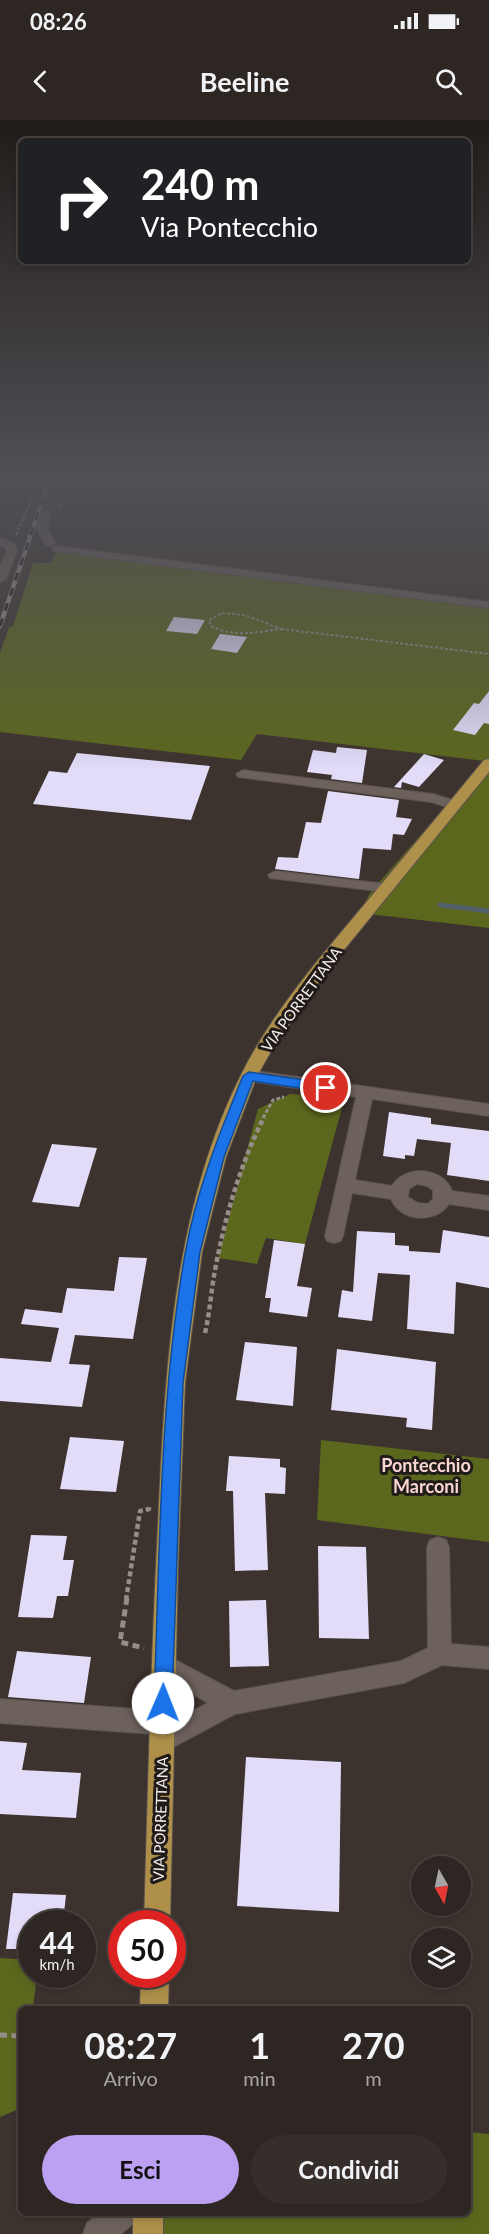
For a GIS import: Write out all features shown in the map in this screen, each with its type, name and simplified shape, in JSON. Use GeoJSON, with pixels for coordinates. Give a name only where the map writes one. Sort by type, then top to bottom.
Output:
{"type":"FeatureCollection","features":[{"type":"Feature","properties":{"kind":"main road","name":"VIA PORRETTANA"},"geometry":{"type":"LineString","coordinates":[[157,1910],[162,1732],[154,1661],[175,1383],[193,1252],[217,1157],[249,1076],[267,1044],[319,969],[489,763]]}},
{"type":"Feature","properties":{"kind":"main road"},"geometry":{"type":"LineString","coordinates":[[154,2006],[155,1988]]}},
{"type":"Feature","properties":{"kind":"main road"},"geometry":{"type":"LineString","coordinates":[[147,2234],[148,2216]]}},
{"type":"Feature","properties":{"kind":"street"},"geometry":{"type":"LineString","coordinates":[[253,574],[489,606]]}},
{"type":"Feature","properties":{"kind":"street"},"geometry":{"type":"LineString","coordinates":[[243,774],[433,798],[454,805]]}},
{"type":"Feature","properties":{"kind":"street"},"geometry":{"type":"LineString","coordinates":[[275,875],[386,888]]}},
{"type":"Feature","properties":{"kind":"street"},"geometry":{"type":"LineString","coordinates":[[249,1076],[489,1110]]}},
{"type":"Feature","properties":{"kind":"street"},"geometry":{"type":"LineString","coordinates":[[334,1236],[365,1093]]}},
{"type":"Feature","properties":{"kind":"street"},"geometry":{"type":"LineString","coordinates":[[427,1178],[437,1182],[443,1189],[445,1197],[436,1209],[416,1211],[400,1201],[398,1194],[400,1186],[407,1180],[427,1178]]}},
{"type":"Feature","properties":{"kind":"street"},"geometry":{"type":"LineString","coordinates":[[345,1185],[398,1194]]}},
{"type":"Feature","properties":{"kind":"street"},"geometry":{"type":"LineString","coordinates":[[445,1197],[489,1203]]}},
{"type":"Feature","properties":{"kind":"street"},"geometry":{"type":"LineString","coordinates":[[438,1547],[440,1654]]}},
{"type":"Feature","properties":{"kind":"street"},"geometry":{"type":"LineString","coordinates":[[0,1711],[162,1732],[232,1703],[404,1672],[440,1654],[489,1658]]}},
{"type":"Feature","properties":{"kind":"street"},"geometry":{"type":"LineString","coordinates":[[154,1661],[232,1703]]}},
{"type":"Feature","properties":{"kind":"street"},"geometry":{"type":"LineString","coordinates":[[98,2234],[118,2216]]}},
{"type":"Feature","properties":{"kind":"path"},"geometry":{"type":"LineString","coordinates":[[281,629],[253,617],[235,613],[222,613],[209,620],[211,627],[225,632],[281,629],[489,654]]}},
{"type":"Feature","properties":{"kind":"path"},"geometry":{"type":"LineString","coordinates":[[205,1333],[218,1258],[234,1196],[258,1127],[273,1100],[290,1094]]}},
{"type":"Feature","properties":{"kind":"path"},"geometry":{"type":"LineString","coordinates":[[149,1499],[149,1509],[140,1511],[120,1642],[145,1648],[154,1661]]}},
{"type":"Feature","properties":{"kind":"path"},"geometry":{"type":"LineString","coordinates":[[0,2036],[18,2036]]}},
{"type":"Feature","properties":{"kind":"green space"},"geometry":{"type":"Polygon","coordinates":[[[30,574],[233,574],[489,609],[489,928],[360,913],[370,893],[485,761],[257,734],[241,760],[0,732],[0,653],[9,627],[13,626],[30,574]]]}},
{"type":"Feature","properties":{"kind":"green space"},"geometry":{"type":"Polygon","coordinates":[[[290,1094],[340,1097],[343,1104],[305,1244],[266,1238],[257,1264],[218,1258],[258,1109],[290,1094]]]}},
{"type":"Feature","properties":{"kind":"green space"},"geometry":{"type":"Polygon","coordinates":[[[321,1440],[489,1459],[489,1542],[317,1520],[321,1440]]]}},
{"type":"Feature","properties":{"kind":"green space"},"geometry":{"type":"Polygon","coordinates":[[[0,1958],[18,1959],[18,1988],[35,1988],[33,2006],[18,2006],[18,2109],[0,2117],[0,1958]]]}},
{"type":"Feature","properties":{"kind":"green space"},"geometry":{"type":"Polygon","coordinates":[[[471,2132],[489,2134],[489,2234],[147,2234],[148,2216],[471,2216],[471,2132]]]}},
{"type":"Feature","properties":{"kind":"building"},"geometry":{"type":"Polygon","coordinates":[[[174,617],[205,620],[197,634],[166,631],[174,617]]]}},
{"type":"Feature","properties":{"kind":"building"},"geometry":{"type":"Polygon","coordinates":[[[220,634],[247,637],[237,653],[211,649],[220,634]]]}},
{"type":"Feature","properties":{"kind":"building"},"geometry":{"type":"Polygon","coordinates":[[[489,691],[489,724],[484,723],[475,735],[453,730],[474,703],[479,704],[489,691]]]}},
{"type":"Feature","properties":{"kind":"building"},"geometry":{"type":"Polygon","coordinates":[[[337,747],[367,750],[362,783],[331,779],[332,775],[307,772],[313,750],[336,753],[337,747]]]}},
{"type":"Feature","properties":{"kind":"building"},"geometry":{"type":"Polygon","coordinates":[[[77,753],[210,766],[191,820],[33,804],[49,771],[67,773],[77,753]]]}},
{"type":"Feature","properties":{"kind":"building"},"geometry":{"type":"Polygon","coordinates":[[[424,754],[444,760],[419,787],[402,782],[401,788],[394,787],[424,754]]]}},
{"type":"Feature","properties":{"kind":"building"},"geometry":{"type":"Polygon","coordinates":[[[328,791],[399,800],[396,817],[412,819],[404,835],[393,834],[391,850],[363,848],[359,879],[275,869],[278,857],[298,858],[306,822],[321,823],[328,791]]]}},
{"type":"Feature","properties":{"kind":"building"},"geometry":{"type":"Polygon","coordinates":[[[389,1112],[431,1118],[431,1124],[489,1131],[489,1181],[447,1175],[451,1143],[417,1139],[414,1156],[405,1155],[405,1159],[383,1156],[389,1112]]]}},
{"type":"Feature","properties":{"kind":"building"},"geometry":{"type":"Polygon","coordinates":[[[52,1144],[97,1148],[79,1207],[32,1202],[52,1144]]]}},
{"type":"Feature","properties":{"kind":"building"},"geometry":{"type":"Polygon","coordinates":[[[443,1230],[489,1237],[489,1288],[456,1282],[454,1334],[407,1329],[410,1275],[378,1273],[372,1321],[338,1317],[342,1290],[353,1292],[357,1231],[395,1233],[395,1245],[409,1246],[409,1251],[440,1253],[443,1230]]]}},
{"type":"Feature","properties":{"kind":"building"},"geometry":{"type":"Polygon","coordinates":[[[274,1240],[305,1244],[297,1286],[312,1288],[307,1317],[269,1312],[271,1298],[265,1298],[274,1240]]]}},
{"type":"Feature","properties":{"kind":"building"},"geometry":{"type":"Polygon","coordinates":[[[119,1257],[147,1258],[133,1339],[75,1335],[69,1364],[90,1365],[82,1407],[0,1401],[0,1358],[51,1362],[59,1328],[21,1324],[25,1309],[62,1313],[67,1288],[114,1291],[119,1257]]]}},
{"type":"Feature","properties":{"kind":"building"},"geometry":{"type":"Polygon","coordinates":[[[245,1342],[297,1347],[293,1406],[236,1400],[245,1342]]]}},
{"type":"Feature","properties":{"kind":"building"},"geometry":{"type":"Polygon","coordinates":[[[337,1349],[436,1362],[432,1430],[406,1427],[407,1418],[331,1410],[337,1349]]]}},
{"type":"Feature","properties":{"kind":"building"},"geometry":{"type":"Polygon","coordinates":[[[70,1437],[124,1441],[116,1492],[60,1489],[70,1437]]]}},
{"type":"Feature","properties":{"kind":"building"},"geometry":{"type":"Polygon","coordinates":[[[229,1456],[280,1459],[280,1467],[286,1468],[285,1494],[265,1493],[268,1570],[235,1571],[233,1491],[226,1491],[229,1456]]]}},
{"type":"Feature","properties":{"kind":"building"},"geometry":{"type":"Polygon","coordinates":[[[31,1535],[67,1536],[63,1560],[74,1560],[68,1596],[57,1596],[53,1618],[18,1617],[31,1535]]]}},
{"type":"Feature","properties":{"kind":"building"},"geometry":{"type":"Polygon","coordinates":[[[318,1546],[366,1547],[369,1639],[319,1638],[318,1546]]]}},
{"type":"Feature","properties":{"kind":"building"},"geometry":{"type":"Polygon","coordinates":[[[266,1600],[269,1666],[230,1667],[229,1601],[266,1600]]]}},
{"type":"Feature","properties":{"kind":"building"},"geometry":{"type":"Polygon","coordinates":[[[17,1651],[91,1657],[84,1703],[8,1697],[17,1651]]]}},
{"type":"Feature","properties":{"kind":"building"},"geometry":{"type":"Polygon","coordinates":[[[0,1741],[27,1743],[22,1770],[81,1773],[76,1818],[0,1814],[0,1741]]]}},
{"type":"Feature","properties":{"kind":"building"},"geometry":{"type":"Polygon","coordinates":[[[246,1757],[341,1762],[339,1912],[237,1906],[246,1757]]]}},
{"type":"Feature","properties":{"kind":"building"},"geometry":{"type":"Polygon","coordinates":[[[13,1893],[66,1895],[64,1910],[18,1910],[18,1949],[6,1949],[13,1893]]]}},
{"type":"Feature","properties":{"kind":"waterway"},"geometry":{"type":"LineString","coordinates":[[440,905],[489,911]]}},
{"type":"Feature","properties":{"kind":"railway"},"geometry":{"type":"LineString","coordinates":[[0,626],[18,574]]}},
{"type":"Feature","properties":{"kind":"district","name":"Pontecchio Marconi"},"geometry":{"type":"Point","coordinates":[426,1475]}},
{"type":"Feature","properties":{"kind":"route"},"geometry":{"type":"LineString","coordinates":[[163,1703],[175,1383],[193,1252],[217,1157],[249,1076],[326,1088]]}}]}
